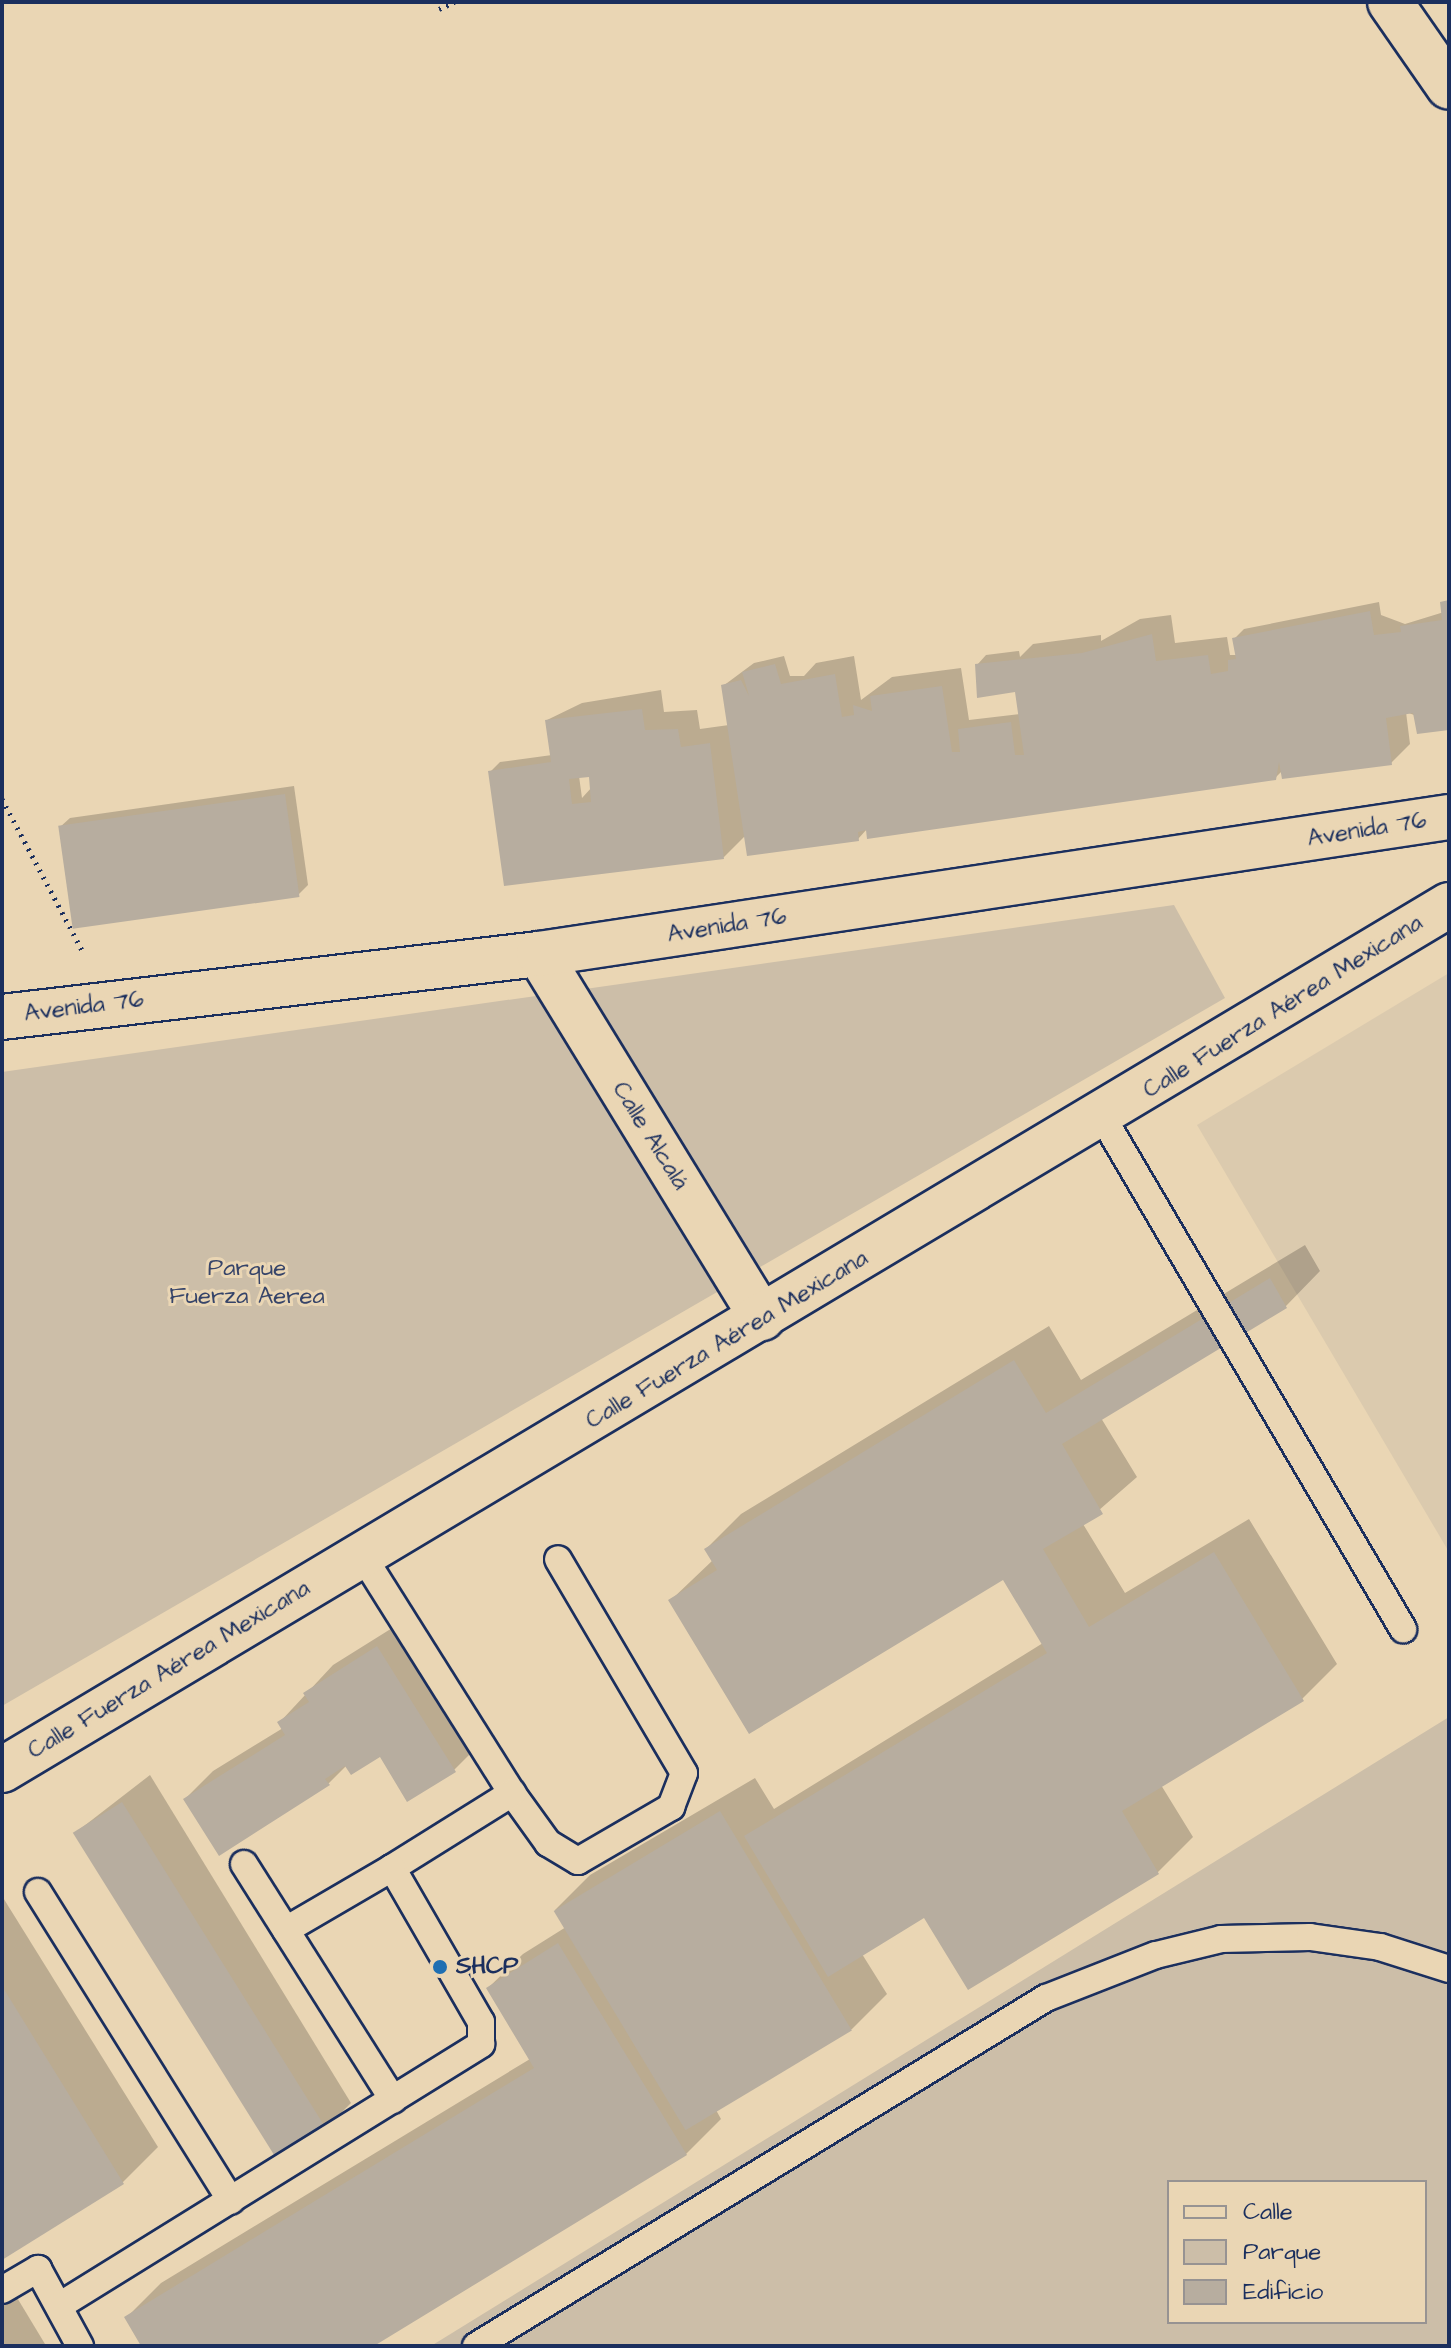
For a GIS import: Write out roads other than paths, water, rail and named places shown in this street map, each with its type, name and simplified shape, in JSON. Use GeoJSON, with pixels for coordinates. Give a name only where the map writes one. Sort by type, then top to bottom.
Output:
{"type":"FeatureCollection","features":[{"type":"Feature","properties":{"kind":"street"},"geometry":{"type":"LineString","coordinates":[[1390,2],[1449,87]]}},
{"type":"Feature","properties":{"kind":"street","name":"Avenida 76"},"geometry":{"type":"LineString","coordinates":[[2,1017],[539,954],[1449,817]]}},
{"type":"Feature","properties":{"kind":"street","name":"Calle Fuerza Aérea Mexicana"},"geometry":{"type":"LineString","coordinates":[[2,1770],[1103,1118],[1449,905]]}},
{"type":"Feature","properties":{"kind":"street","name":"Calle Alcalá"},"geometry":{"type":"LineString","coordinates":[[539,954],[762,1318]]}},
{"type":"Feature","properties":{"kind":"lane"},"geometry":{"type":"LineString","coordinates":[[1103,1118],[1403,1629]]}},
{"type":"Feature","properties":{"kind":"lane"},"geometry":{"type":"LineString","coordinates":[[362,1555],[512,1793],[548,1843],[578,1861],[671,1807],[683,1785],[680,1759],[558,1559]]}},
{"type":"Feature","properties":{"kind":"lane"},"geometry":{"type":"LineString","coordinates":[[286,1930],[512,1793]]}},
{"type":"Feature","properties":{"kind":"lane"},"geometry":{"type":"LineString","coordinates":[[244,1864],[393,2100]]}},
{"type":"Feature","properties":{"kind":"lane"},"geometry":{"type":"LineString","coordinates":[[59,2306],[473,2052],[483,2034],[392,1868]]}},
{"type":"Feature","properties":{"kind":"lane"},"geometry":{"type":"LineString","coordinates":[[38,1892],[231,2201]]}},
{"type":"Feature","properties":{"kind":"lane"},"geometry":{"type":"LineString","coordinates":[[476,2346],[1046,1998],[1156,1955],[1221,1939],[1310,1937],[1380,1947],[1449,1969]]}},
{"type":"Feature","properties":{"kind":"lane"},"geometry":{"type":"LineString","coordinates":[[2,2290],[38,2269],[80,2346]]}},
{"type":"Feature","properties":{"kind":"place","name":"SHCP"},"geometry":{"type":"Point","coordinates":[440,1967]}},
{"type":"Feature","properties":{"kind":"park label","name":"Parque Fuerza Aerea"},"geometry":{"type":"Point","coordinates":[247,1283]}}]}
